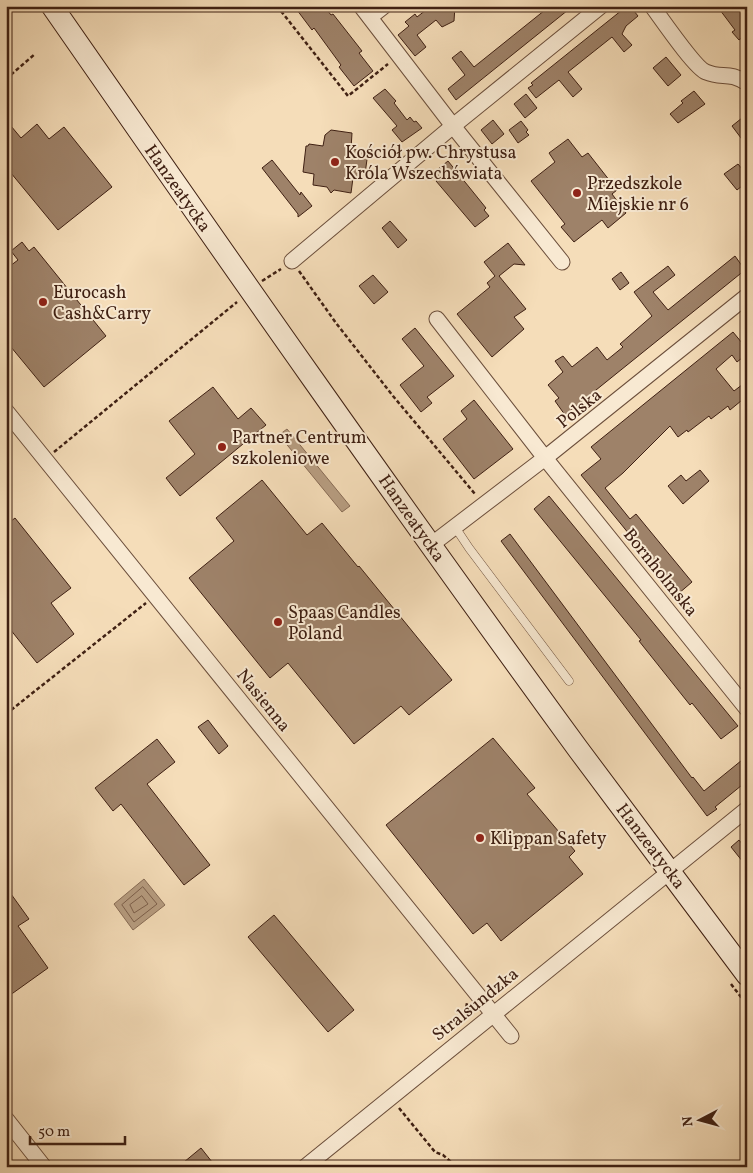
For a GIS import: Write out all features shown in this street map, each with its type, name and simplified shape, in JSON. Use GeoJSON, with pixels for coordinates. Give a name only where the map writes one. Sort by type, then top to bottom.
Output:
{"type":"FeatureCollection","features":[{"type":"Feature","properties":{"kind":"street","name":"Hanzeatycka"},"geometry":{"type":"LineString","coordinates":[[52,6],[251,292],[431,545],[580,751],[747,975]]}},
{"type":"Feature","properties":{"kind":"street"},"geometry":{"type":"LineString","coordinates":[[384,6],[366,12],[453,126],[562,262]]}},
{"type":"Feature","properties":{"kind":"street"},"geometry":{"type":"LineString","coordinates":[[292,262],[453,126],[601,6]]}},
{"type":"Feature","properties":{"kind":"street"},"geometry":{"type":"LineString","coordinates":[[652,6],[694,62],[704,72],[732,75],[747,83]]}},
{"type":"Feature","properties":{"kind":"street","name":"Polska"},"geometry":{"type":"LineString","coordinates":[[431,545],[545,458],[747,296]]}},
{"type":"Feature","properties":{"kind":"street","name":"Bornholmska"},"geometry":{"type":"LineString","coordinates":[[437,319],[545,458],[747,709]]}},
{"type":"Feature","properties":{"kind":"street","name":"Nasienna"},"geometry":{"type":"LineString","coordinates":[[6,411],[511,1036]]}},
{"type":"Feature","properties":{"kind":"street","name":"Stralsundzka"},"geometry":{"type":"LineString","coordinates":[[305,1167],[492,1013],[747,809]]}},
{"type":"Feature","properties":{"kind":"street"},"geometry":{"type":"LineString","coordinates":[[6,1119],[44,1167]]}},
{"type":"Feature","properties":{"kind":"lane"},"geometry":{"type":"LineString","coordinates":[[455,527],[569,682]]}},
{"type":"Feature","properties":{"kind":"path"},"geometry":{"type":"LineString","coordinates":[[277,6],[348,96],[399,55]]}},
{"type":"Feature","properties":{"kind":"path"},"geometry":{"type":"LineString","coordinates":[[6,79],[35,54]]}},
{"type":"Feature","properties":{"kind":"path"},"geometry":{"type":"LineString","coordinates":[[260,282],[292,262],[336,323],[393,396],[484,505]]}},
{"type":"Feature","properties":{"kind":"path"},"geometry":{"type":"LineString","coordinates":[[45,459],[244,296]]}},
{"type":"Feature","properties":{"kind":"path"},"geometry":{"type":"LineString","coordinates":[[6,714],[155,596]]}},
{"type":"Feature","properties":{"kind":"path"},"geometry":{"type":"LineString","coordinates":[[390,1097],[435,1152],[443,1154],[456,1167]]}},
{"type":"Feature","properties":{"kind":"water"},"geometry":{"type":"Polygon","coordinates":[[[287,429],[350,506],[342,512],[279,435],[287,429]]]}},
{"type":"Feature","properties":{"kind":"water"},"geometry":{"type":"Polygon","coordinates":[[[144,879],[165,905],[133,930],[114,904],[144,879]]]}},
{"type":"Feature","properties":{"kind":"building"},"geometry":{"type":"Polygon","coordinates":[[[294,6],[324,6],[331,15],[333,14],[362,51],[359,53],[373,71],[354,86],[339,67],[341,65],[314,28],[312,30],[294,6]]]}},
{"type":"Feature","properties":{"kind":"building"},"geometry":{"type":"Polygon","coordinates":[[[431,6],[455,6],[454,21],[442,27],[436,20],[417,35],[426,47],[415,56],[398,35],[409,26],[405,22],[415,14],[417,17],[431,6]]]}},
{"type":"Feature","properties":{"kind":"building"},"geometry":{"type":"Polygon","coordinates":[[[550,6],[573,6],[456,100],[448,89],[465,75],[452,58],[461,51],[474,67],[550,6]]]}},
{"type":"Feature","properties":{"kind":"building"},"geometry":{"type":"Polygon","coordinates":[[[627,6],[630,6],[638,16],[626,26],[622,34],[632,45],[624,52],[612,37],[568,72],[582,89],[573,97],[559,80],[536,98],[528,88],[533,85],[531,83],[627,6]]]}},
{"type":"Feature","properties":{"kind":"building"},"geometry":{"type":"Polygon","coordinates":[[[717,6],[747,6],[747,34],[739,40],[732,32],[735,30],[717,6]]]}},
{"type":"Feature","properties":{"kind":"building"},"geometry":{"type":"Polygon","coordinates":[[[666,57],[681,75],[668,86],[653,68],[666,57]]]}},
{"type":"Feature","properties":{"kind":"building"},"geometry":{"type":"Polygon","coordinates":[[[385,89],[396,101],[394,103],[407,120],[410,117],[422,128],[402,142],[392,130],[397,126],[373,98],[385,89]]]}},
{"type":"Feature","properties":{"kind":"building"},"geometry":{"type":"Polygon","coordinates":[[[694,91],[705,104],[678,123],[670,114],[683,103],[681,101],[694,91]]]}},
{"type":"Feature","properties":{"kind":"building"},"geometry":{"type":"Polygon","coordinates":[[[526,94],[537,108],[525,118],[514,104],[526,94]]]}},
{"type":"Feature","properties":{"kind":"building"},"geometry":{"type":"Polygon","coordinates":[[[747,114],[747,146],[732,126],[747,114]]]}},
{"type":"Feature","properties":{"kind":"building"},"geometry":{"type":"Polygon","coordinates":[[[6,120],[21,138],[37,124],[49,139],[64,127],[112,187],[58,230],[6,167],[6,120]]]}},
{"type":"Feature","properties":{"kind":"building"},"geometry":{"type":"Polygon","coordinates":[[[493,120],[504,134],[492,144],[481,130],[493,120]]]}},
{"type":"Feature","properties":{"kind":"building"},"geometry":{"type":"Polygon","coordinates":[[[521,121],[528,130],[526,132],[529,135],[518,143],[509,130],[521,121]]]}},
{"type":"Feature","properties":{"kind":"building","name":"Kościół pw. Chrystusa Króla Wszechświata"},"geometry":{"type":"Polygon","coordinates":[[[331,130],[352,133],[351,149],[368,152],[365,174],[359,174],[358,179],[353,178],[351,193],[334,190],[331,193],[327,187],[313,185],[314,174],[303,172],[306,146],[309,144],[323,146],[325,135],[331,130]]]}},
{"type":"Feature","properties":{"kind":"building","name":"Przedszkole Miejskie nr 6"},"geometry":{"type":"Polygon","coordinates":[[[568,139],[582,157],[588,153],[617,190],[612,194],[626,213],[608,228],[602,220],[574,242],[561,227],[565,224],[531,181],[555,162],[549,153],[568,139]]]}},
{"type":"Feature","properties":{"kind":"building"},"geometry":{"type":"Polygon","coordinates":[[[272,160],[300,195],[301,192],[312,206],[298,217],[298,214],[262,168],[272,160]]]}},
{"type":"Feature","properties":{"kind":"building"},"geometry":{"type":"Polygon","coordinates":[[[448,161],[486,208],[484,210],[489,216],[475,227],[432,174],[448,161]]]}},
{"type":"Feature","properties":{"kind":"building"},"geometry":{"type":"Polygon","coordinates":[[[738,164],[747,175],[747,182],[737,190],[724,174],[738,164]]]}},
{"type":"Feature","properties":{"kind":"building"},"geometry":{"type":"Polygon","coordinates":[[[390,221],[407,240],[398,248],[382,228],[390,221]]]}},
{"type":"Feature","properties":{"kind":"building","name":"Eurocash Cash&Carry"},"geometry":{"type":"Polygon","coordinates":[[[22,242],[29,251],[34,247],[106,336],[44,387],[6,341],[6,269],[18,260],[11,251],[22,242]]]}},
{"type":"Feature","properties":{"kind":"building"},"geometry":{"type":"Polygon","coordinates":[[[508,243],[525,265],[514,264],[499,276],[526,309],[514,317],[524,329],[492,357],[457,314],[490,287],[487,283],[495,276],[484,262],[508,243]]]}},
{"type":"Feature","properties":{"kind":"building"},"geometry":{"type":"Polygon","coordinates":[[[735,256],[745,270],[565,415],[555,401],[559,398],[548,385],[563,372],[555,361],[563,356],[572,367],[597,347],[607,360],[623,347],[620,344],[652,316],[634,292],[668,266],[675,275],[653,292],[668,310],[735,256]]]}},
{"type":"Feature","properties":{"kind":"building"},"geometry":{"type":"Polygon","coordinates":[[[621,272],[629,283],[620,290],[612,279],[621,272]]]}},
{"type":"Feature","properties":{"kind":"building"},"geometry":{"type":"Polygon","coordinates":[[[373,275],[388,292],[374,304],[359,286],[373,275]]]}},
{"type":"Feature","properties":{"kind":"building"},"geometry":{"type":"Polygon","coordinates":[[[415,328],[454,376],[427,397],[432,403],[421,412],[400,385],[424,366],[402,339],[415,328]]]}},
{"type":"Feature","properties":{"kind":"building"},"geometry":{"type":"Polygon","coordinates":[[[733,332],[747,349],[747,354],[737,362],[732,355],[716,369],[734,391],[747,381],[747,396],[730,410],[728,406],[711,419],[709,416],[678,437],[670,426],[623,473],[605,488],[630,519],[636,514],[692,582],[678,594],[581,475],[601,459],[591,447],[733,332]]]}},
{"type":"Feature","properties":{"kind":"building"},"geometry":{"type":"Polygon","coordinates":[[[213,387],[238,419],[251,408],[266,425],[180,496],[166,478],[195,454],[169,421],[213,387]]]}},
{"type":"Feature","properties":{"kind":"building"},"geometry":{"type":"Polygon","coordinates":[[[474,400],[513,449],[474,479],[443,439],[467,419],[461,411],[474,400]]]}},
{"type":"Feature","properties":{"kind":"building"},"geometry":{"type":"Polygon","coordinates":[[[700,470],[709,481],[683,504],[668,486],[681,475],[686,481],[700,470]]]}},
{"type":"Feature","properties":{"kind":"building","name":"Spaas Candles Poland"},"geometry":{"type":"Polygon","coordinates":[[[262,480],[307,535],[322,523],[452,680],[409,715],[401,706],[354,744],[288,663],[270,678],[189,578],[234,541],[216,518],[262,480]]]}},
{"type":"Feature","properties":{"kind":"building"},"geometry":{"type":"Polygon","coordinates":[[[549,496],[738,726],[721,739],[692,703],[690,705],[639,641],[641,640],[534,509],[549,496]]]}},
{"type":"Feature","properties":{"kind":"building"},"geometry":{"type":"Polygon","coordinates":[[[15,518],[71,588],[51,603],[74,634],[37,663],[6,624],[6,525],[15,518]]]}},
{"type":"Feature","properties":{"kind":"building"},"geometry":{"type":"Polygon","coordinates":[[[510,534],[692,778],[704,791],[747,756],[747,781],[715,807],[717,809],[707,816],[501,541],[510,534]]]}},
{"type":"Feature","properties":{"kind":"building"},"geometry":{"type":"Polygon","coordinates":[[[208,720],[228,746],[219,754],[198,727],[208,720]]]}},
{"type":"Feature","properties":{"kind":"building","name":"Klippan Safety"},"geometry":{"type":"Polygon","coordinates":[[[493,738],[535,788],[527,794],[575,851],[569,857],[583,874],[501,941],[487,923],[473,934],[386,825],[493,738]]]}},
{"type":"Feature","properties":{"kind":"building"},"geometry":{"type":"Polygon","coordinates":[[[157,739],[175,762],[147,784],[210,865],[184,885],[121,804],[113,811],[95,788],[157,739]]]}},
{"type":"Feature","properties":{"kind":"building"},"geometry":{"type":"Polygon","coordinates":[[[739,840],[747,850],[747,867],[731,847],[739,840]]]}},
{"type":"Feature","properties":{"kind":"building"},"geometry":{"type":"Polygon","coordinates":[[[6,887],[29,919],[18,926],[48,968],[6,998],[6,887]]]}},
{"type":"Feature","properties":{"kind":"building"},"geometry":{"type":"Polygon","coordinates":[[[274,915],[354,1010],[328,1032],[248,937],[274,915]]]}},
{"type":"Feature","properties":{"kind":"building"},"geometry":{"type":"Polygon","coordinates":[[[201,1148],[216,1167],[178,1167],[201,1148]]]}},
{"type":"Feature","properties":{"kind":"place","name":"Kościół pw. Chrystusa Króla Wszechświata"},"geometry":{"type":"Point","coordinates":[335,162]}},
{"type":"Feature","properties":{"kind":"place","name":"Przedszkole Miejskie nr 6"},"geometry":{"type":"Point","coordinates":[577,193]}},
{"type":"Feature","properties":{"kind":"place","name":"Eurocash Cash&Carry"},"geometry":{"type":"Point","coordinates":[43,302]}},
{"type":"Feature","properties":{"kind":"place","name":"Partner Centrum szkoleniowe"},"geometry":{"type":"Point","coordinates":[222,447]}},
{"type":"Feature","properties":{"kind":"place","name":"Spaas Candles Poland"},"geometry":{"type":"Point","coordinates":[278,622]}},
{"type":"Feature","properties":{"kind":"place","name":"Klippan Safety"},"geometry":{"type":"Point","coordinates":[480,838]}}]}
